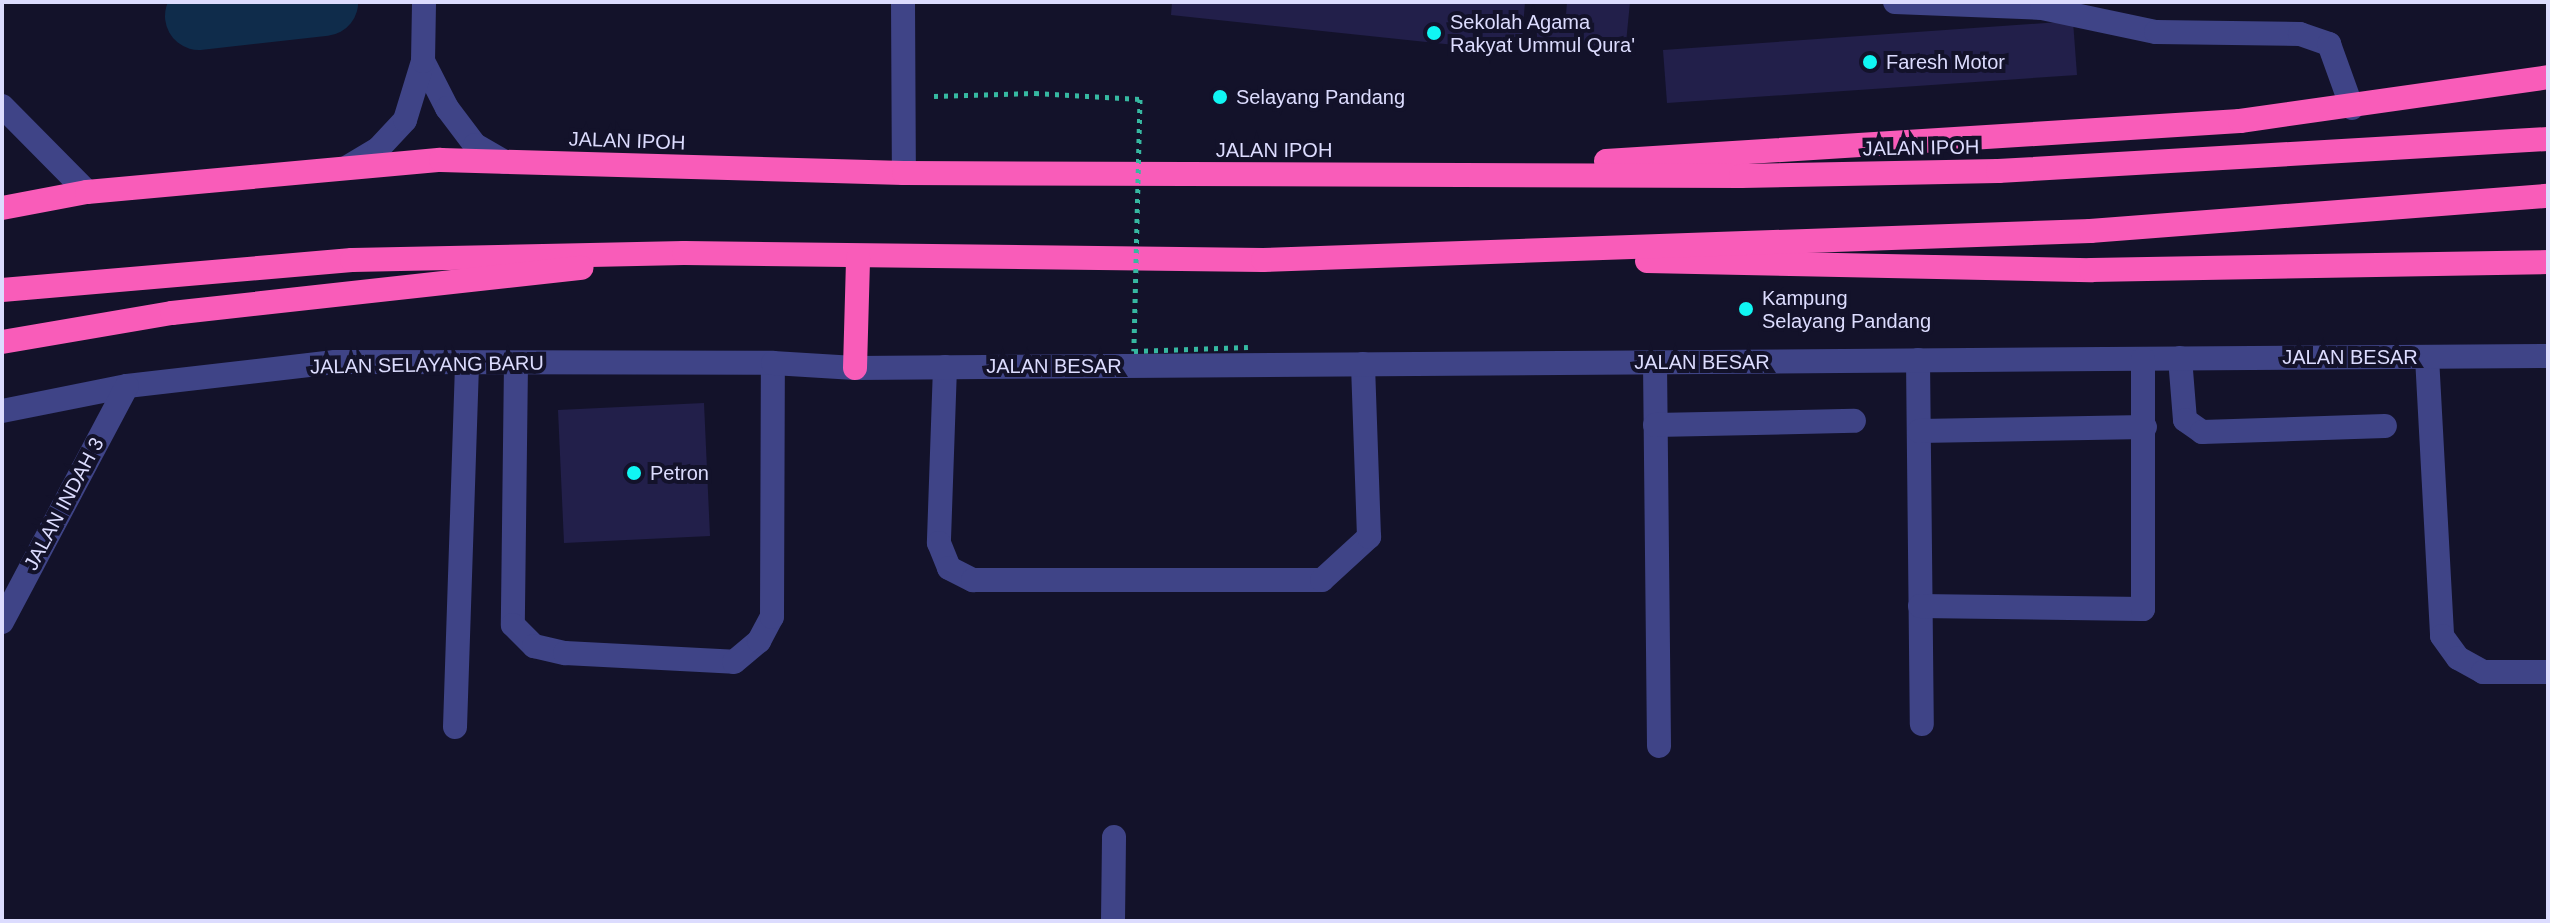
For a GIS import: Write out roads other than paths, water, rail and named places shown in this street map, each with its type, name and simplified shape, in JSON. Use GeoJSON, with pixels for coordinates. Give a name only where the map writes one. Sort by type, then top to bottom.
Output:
{"type":"FeatureCollection","features":[{"type":"Feature","properties":{"kind":"highway"},"geometry":{"type":"LineString","coordinates":[[1356,175],[2099,131],[2352,108],[2548,77]]}},
{"type":"Feature","properties":{"kind":"highway","name":"JALAN IPOH"},"geometry":{"type":"LineString","coordinates":[[2,208],[87,192],[441,160],[904,173],[1741,176],[1998,171],[2548,139]]}},
{"type":"Feature","properties":{"kind":"highway"},"geometry":{"type":"LineString","coordinates":[[2,290],[352,260],[684,253],[858,258],[1263,260],[2090,231],[2548,196]]}},
{"type":"Feature","properties":{"kind":"highway"},"geometry":{"type":"LineString","coordinates":[[2,342],[172,313],[494,282],[684,253]]}},
{"type":"Feature","properties":{"kind":"highway"},"geometry":{"type":"LineString","coordinates":[[1461,253],[1769,266],[2091,270],[2548,262]]}},
{"type":"Feature","properties":{"kind":"highway"},"geometry":{"type":"LineString","coordinates":[[855,368],[858,258]]}},
{"type":"Feature","properties":{"kind":"street"},"geometry":{"type":"LineString","coordinates":[[346,168],[379,148],[405,120],[423,61],[424,2]]}},
{"type":"Feature","properties":{"kind":"street"},"geometry":{"type":"LineString","coordinates":[[903,2],[901,97],[904,173]]}},
{"type":"Feature","properties":{"kind":"street"},"geometry":{"type":"LineString","coordinates":[[1895,2],[2042,8],[2156,32],[2300,34],[2329,44],[2352,108]]}},
{"type":"Feature","properties":{"kind":"street"},"geometry":{"type":"LineString","coordinates":[[423,61],[447,108],[475,145],[505,162]]}},
{"type":"Feature","properties":{"kind":"street"},"geometry":{"type":"LineString","coordinates":[[2,106],[87,192]]}},
{"type":"Feature","properties":{"kind":"street","name":"JALAN BESAR"},"geometry":{"type":"LineString","coordinates":[[855,368],[2548,356]]}},
{"type":"Feature","properties":{"kind":"street"},"geometry":{"type":"LineString","coordinates":[[2427,357],[2442,636],[2458,658],[2483,672],[2548,672]]}},
{"type":"Feature","properties":{"kind":"street"},"geometry":{"type":"LineString","coordinates":[[2180,358],[2185,420],[2202,432],[2385,426]]}},
{"type":"Feature","properties":{"kind":"street"},"geometry":{"type":"LineString","coordinates":[[1920,606],[2143,609],[2143,359]]}},
{"type":"Feature","properties":{"kind":"street"},"geometry":{"type":"LineString","coordinates":[[1918,360],[1922,724]]}},
{"type":"Feature","properties":{"kind":"street","name":"JALAN SELAYANG BARU"},"geometry":{"type":"LineString","coordinates":[[2,411],[127,386],[335,362],[773,363],[855,368]]}},
{"type":"Feature","properties":{"kind":"street"},"geometry":{"type":"LineString","coordinates":[[455,727],[467,363]]}},
{"type":"Feature","properties":{"kind":"street"},"geometry":{"type":"LineString","coordinates":[[516,363],[513,625],[534,646],[565,653],[734,662],[759,641],[772,617],[773,363]]}},
{"type":"Feature","properties":{"kind":"street"},"geometry":{"type":"LineString","coordinates":[[1655,363],[1659,746]]}},
{"type":"Feature","properties":{"kind":"street"},"geometry":{"type":"LineString","coordinates":[[945,367],[939,543],[949,568],[973,580],[1322,580],[1369,537],[1363,364]]}},
{"type":"Feature","properties":{"kind":"street","name":"JALAN INDAH 3"},"geometry":{"type":"LineString","coordinates":[[2,622],[127,386]]}},
{"type":"Feature","properties":{"kind":"street"},"geometry":{"type":"LineString","coordinates":[[1655,425],[1854,421]]}},
{"type":"Feature","properties":{"kind":"street"},"geometry":{"type":"LineString","coordinates":[[1919,431],[2145,427]]}},
{"type":"Feature","properties":{"kind":"street"},"geometry":{"type":"LineString","coordinates":[[1113,921],[1114,837]]}},
{"type":"Feature","properties":{"kind":"waterway"},"geometry":{"type":"LineString","coordinates":[[199,16],[324,2]]}},
{"type":"Feature","properties":{"kind":"place","name":"Sekolah Agama Rakyat Ummul Qura'"},"geometry":{"type":"Point","coordinates":[1434,33]}},
{"type":"Feature","properties":{"kind":"place","name":"Faresh Motor"},"geometry":{"type":"Point","coordinates":[1870,62]}},
{"type":"Feature","properties":{"kind":"place","name":"Selayang Pandang"},"geometry":{"type":"Point","coordinates":[1220,97]}},
{"type":"Feature","properties":{"kind":"place","name":"Kampung Selayang Pandang"},"geometry":{"type":"Point","coordinates":[1746,309]}},
{"type":"Feature","properties":{"kind":"place","name":"Petron"},"geometry":{"type":"Point","coordinates":[634,473]}}]}
